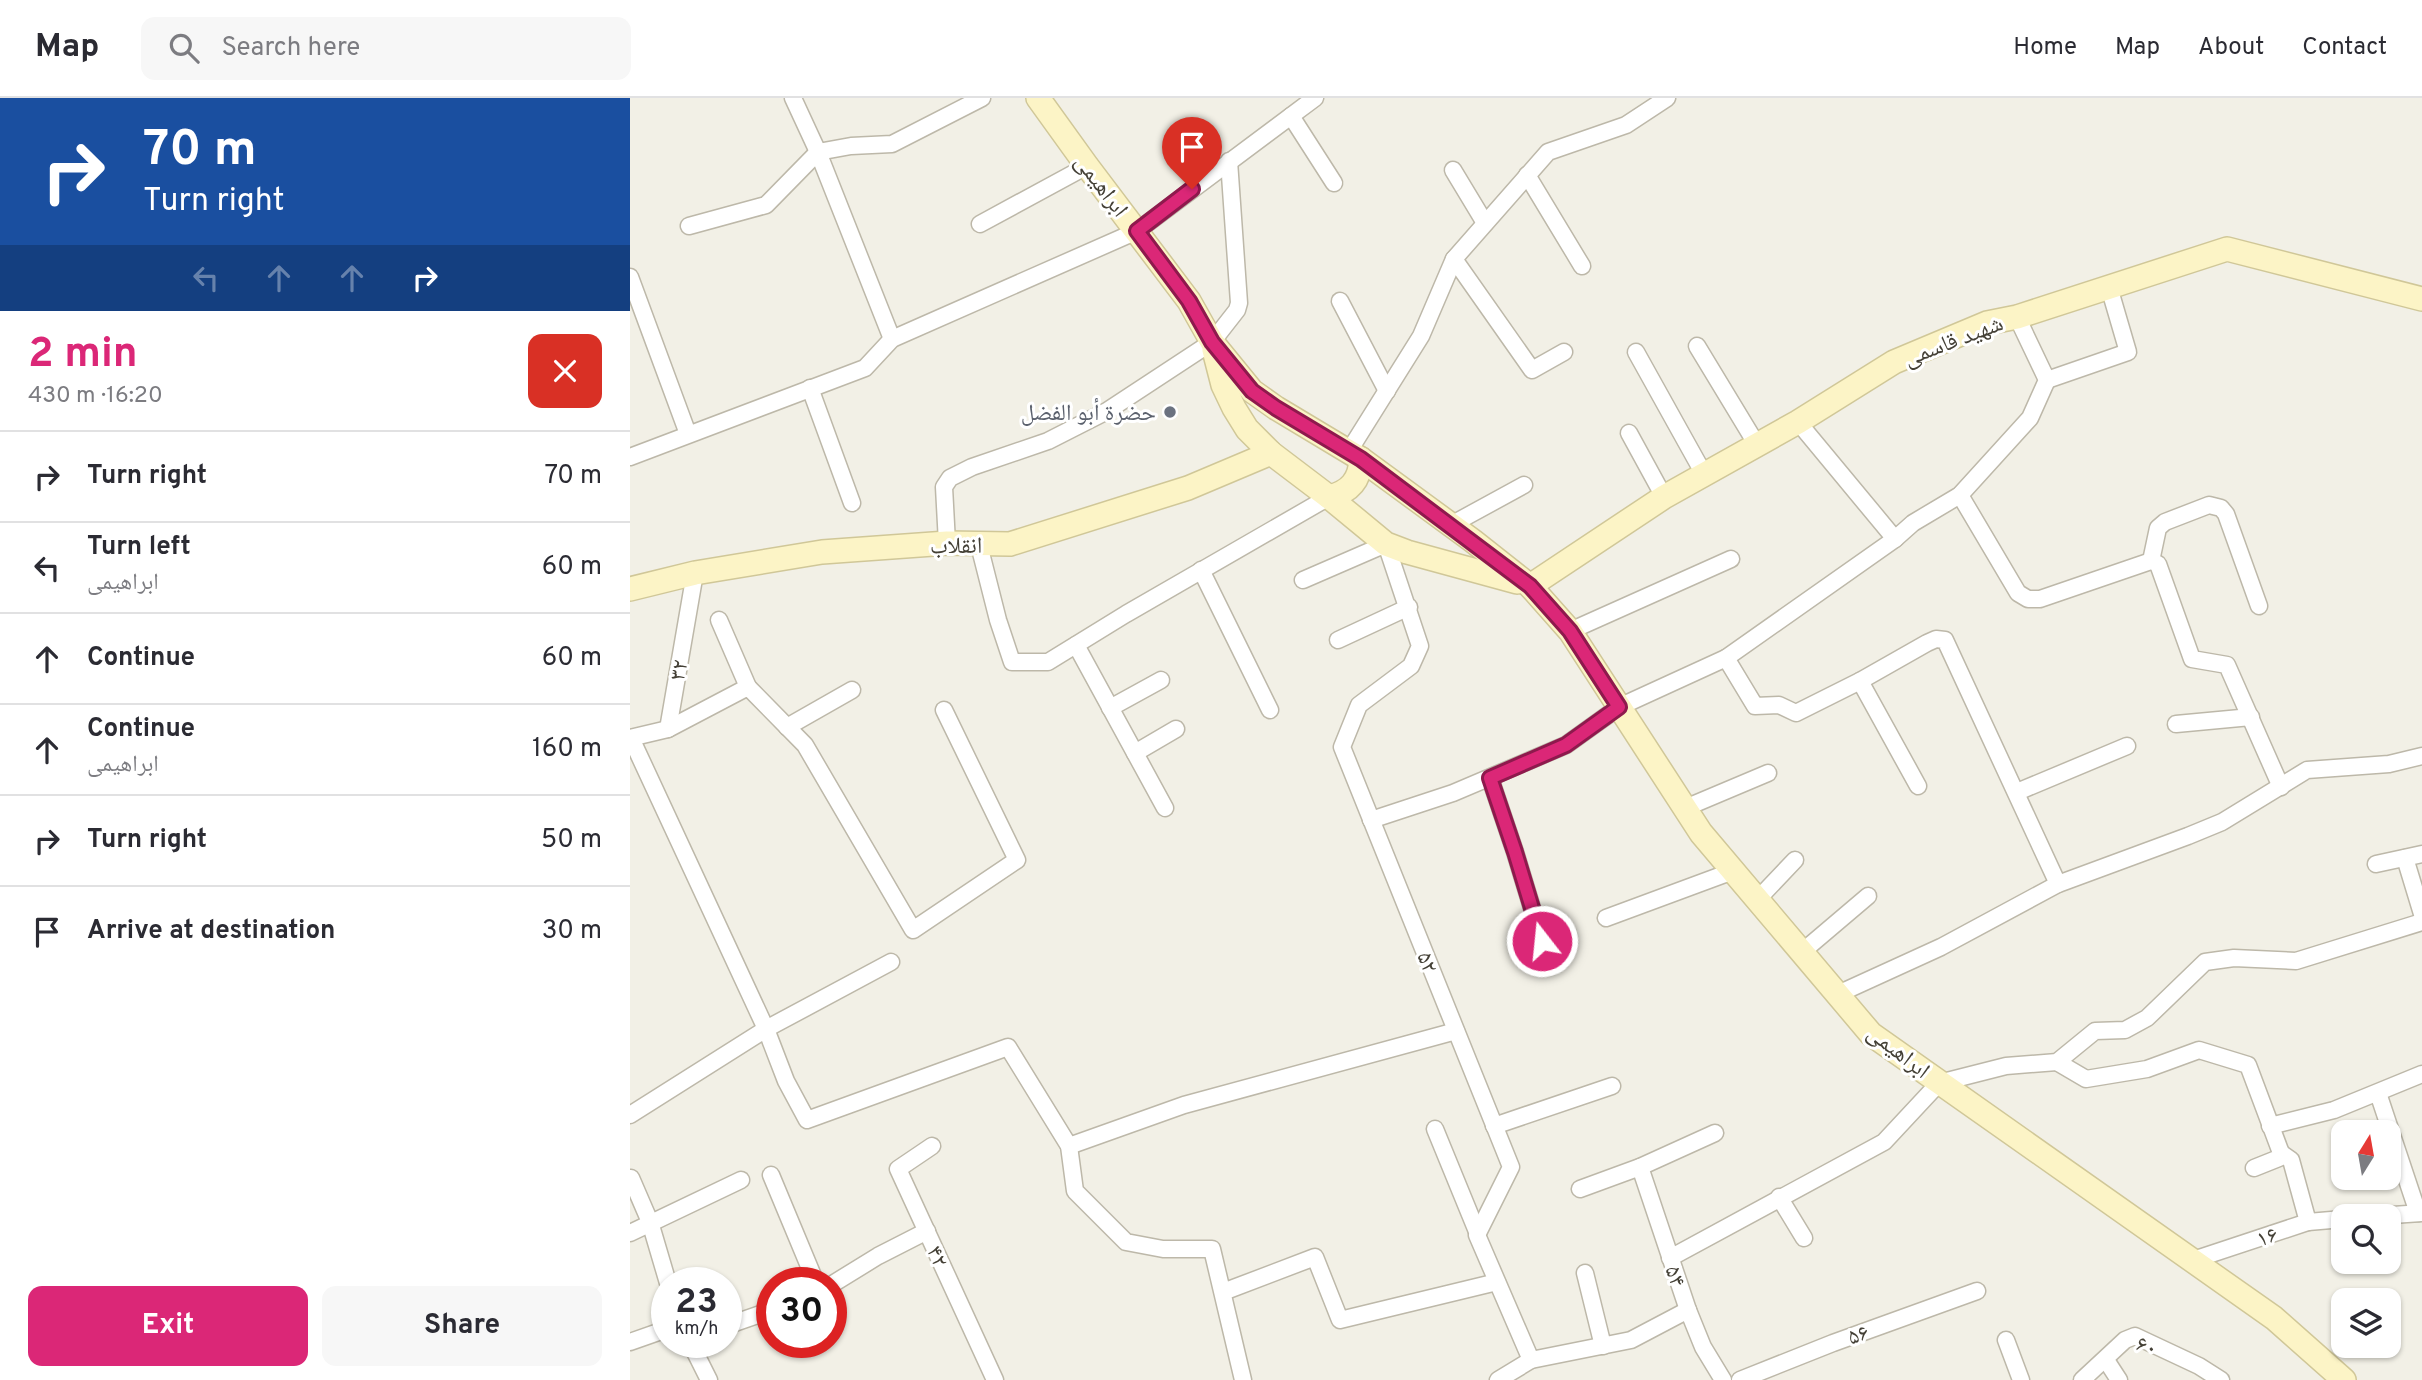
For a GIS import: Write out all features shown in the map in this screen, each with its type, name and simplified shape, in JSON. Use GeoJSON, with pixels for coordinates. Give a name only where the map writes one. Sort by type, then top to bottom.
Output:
{"type":"FeatureCollection","features":[{"type":"Feature","properties":{"kind":"main road","name":"ابراهیمی"},"geometry":{"type":"LineString","coordinates":[[1038,98],[1189,301],[1212,342],[1258,397],[1355,455],[1530,586],[1570,631],[1701,834],[1871,1034],[2274,1318],[2332,1376]]}},
{"type":"Feature","properties":{"kind":"main road","name":"شهید قاسمی"},"geometry":{"type":"LineString","coordinates":[[1530,586],[1664,497],[1798,422],[1894,362],[1987,323],[2017,317],[2227,249],[2422,299]]}},
{"type":"Feature","properties":{"kind":"main road"},"geometry":{"type":"LineString","coordinates":[[1212,342],[1223,385],[1247,429],[1271,453],[1329,496],[1386,544],[1530,586]]}},
{"type":"Feature","properties":{"kind":"main road","name":"انقلاب"},"geometry":{"type":"LineString","coordinates":[[630,589],[695,573],[822,552],[947,543],[1010,544],[1188,488],[1271,453]]}},
{"type":"Feature","properties":{"kind":"main road"},"geometry":{"type":"LineString","coordinates":[[1329,496],[1349,489],[1357,480],[1355,455]]}},
{"type":"Feature","properties":{"kind":"street"},"geometry":{"type":"LineString","coordinates":[[793,98],[818,152],[892,339]]}},
{"type":"Feature","properties":{"kind":"street"},"geometry":{"type":"LineString","coordinates":[[689,226],[766,205],[818,152],[851,146],[892,144],[982,98]]}},
{"type":"Feature","properties":{"kind":"street"},"geometry":{"type":"LineString","coordinates":[[630,457],[865,368],[892,339],[1137,231],[1315,98]]}},
{"type":"Feature","properties":{"kind":"street"},"geometry":{"type":"LineString","coordinates":[[1355,455],[1387,391],[1421,336],[1454,259],[1485,223],[1548,152],[1626,125],[1667,98]]}},
{"type":"Feature","properties":{"kind":"street"},"geometry":{"type":"LineString","coordinates":[[1291,116],[1334,183]]}},
{"type":"Feature","properties":{"kind":"street"},"geometry":{"type":"LineString","coordinates":[[947,543],[944,487],[950,478],[972,467],[1048,441],[1107,411],[1212,342],[1237,310],[1239,303],[1229,161]]}},
{"type":"Feature","properties":{"kind":"street"},"geometry":{"type":"LineString","coordinates":[[980,224],[1087,166]]}},
{"type":"Feature","properties":{"kind":"street"},"geometry":{"type":"LineString","coordinates":[[1453,170],[1485,223]]}},
{"type":"Feature","properties":{"kind":"street"},"geometry":{"type":"LineString","coordinates":[[1527,175],[1582,266]]}},
{"type":"Feature","properties":{"kind":"street"},"geometry":{"type":"LineString","coordinates":[[1454,259],[1532,370],[1564,352]]}},
{"type":"Feature","properties":{"kind":"street"},"geometry":{"type":"LineString","coordinates":[[630,277],[688,434]]}},
{"type":"Feature","properties":{"kind":"street"},"geometry":{"type":"LineString","coordinates":[[1371,820],[1453,793],[1566,745],[1619,707],[1726,658],[1895,539],[1913,523],[1961,495],[2029,418],[2046,380],[2127,352],[2109,287]]}},
{"type":"Feature","properties":{"kind":"street"},"geometry":{"type":"LineString","coordinates":[[1340,301],[1387,391]]}},
{"type":"Feature","properties":{"kind":"street"},"geometry":{"type":"LineString","coordinates":[[2017,317],[2046,380]]}},
{"type":"Feature","properties":{"kind":"street"},"geometry":{"type":"LineString","coordinates":[[1697,346],[1757,445]]}},
{"type":"Feature","properties":{"kind":"street"},"geometry":{"type":"LineString","coordinates":[[1636,352],[1704,476]]}},
{"type":"Feature","properties":{"kind":"street"},"geometry":{"type":"LineString","coordinates":[[810,388],[852,503]]}},
{"type":"Feature","properties":{"kind":"street"},"geometry":{"type":"LineString","coordinates":[[1798,422],[1895,539]]}},
{"type":"Feature","properties":{"kind":"street"},"geometry":{"type":"LineString","coordinates":[[1629,433],[1664,497]]}},
{"type":"Feature","properties":{"kind":"street"},"geometry":{"type":"LineString","coordinates":[[1449,526],[1524,485]]}},
{"type":"Feature","properties":{"kind":"street"},"geometry":{"type":"LineString","coordinates":[[1961,495],[2018,593],[2028,599],[2040,598],[2151,561],[2158,564],[2192,659],[2227,665],[2281,787]]}},
{"type":"Feature","properties":{"kind":"street"},"geometry":{"type":"LineString","coordinates":[[979,545],[1012,662],[1048,662],[1329,496]]}},
{"type":"Feature","properties":{"kind":"street"},"geometry":{"type":"LineString","coordinates":[[2151,561],[2158,528],[2165,522],[2209,505],[2221,508],[2226,514],[2259,606]]}},
{"type":"Feature","properties":{"kind":"street"},"geometry":{"type":"LineString","coordinates":[[1303,580],[1386,544]]}},
{"type":"Feature","properties":{"kind":"street","name":"۵۲"},"geometry":{"type":"LineString","coordinates":[[1386,544],[1420,646],[1411,666],[1359,705],[1342,747],[1511,1167],[1478,1234]]}},
{"type":"Feature","properties":{"kind":"street"},"geometry":{"type":"LineString","coordinates":[[1570,631],[1731,559]]}},
{"type":"Feature","properties":{"kind":"street"},"geometry":{"type":"LineString","coordinates":[[1201,570],[1270,710]]}},
{"type":"Feature","properties":{"kind":"street","name":"۳۲"},"geometry":{"type":"LineString","coordinates":[[668,729],[695,573]]}},
{"type":"Feature","properties":{"kind":"street"},"geometry":{"type":"LineString","coordinates":[[1338,640],[1409,607]]}},
{"type":"Feature","properties":{"kind":"street"},"geometry":{"type":"LineString","coordinates":[[719,620],[748,687],[805,745],[913,930],[1017,860],[944,710]]}},
{"type":"Feature","properties":{"kind":"street"},"geometry":{"type":"LineString","coordinates":[[1726,658],[1755,706],[1779,705],[1796,713],[1927,643],[1936,639],[1945,640],[2059,884]]}},
{"type":"Feature","properties":{"kind":"street"},"geometry":{"type":"LineString","coordinates":[[1076,645],[1165,808]]}},
{"type":"Feature","properties":{"kind":"street"},"geometry":{"type":"LineString","coordinates":[[1110,708],[1161,680]]}},
{"type":"Feature","properties":{"kind":"street"},"geometry":{"type":"LineString","coordinates":[[1860,681],[1917,786]]}},
{"type":"Feature","properties":{"kind":"street"},"geometry":{"type":"LineString","coordinates":[[748,687],[668,729],[630,738],[766,1029],[786,1081],[807,1120],[1008,1047],[1069,1146],[1075,1191],[1126,1242],[1163,1249],[1212,1249],[1243,1380]]}},
{"type":"Feature","properties":{"kind":"street"},"geometry":{"type":"LineString","coordinates":[[787,727],[852,690]]}},
{"type":"Feature","properties":{"kind":"street"},"geometry":{"type":"LineString","coordinates":[[2176,724],[2251,717]]}},
{"type":"Feature","properties":{"kind":"street"},"geometry":{"type":"LineString","coordinates":[[1135,753],[1176,729]]}},
{"type":"Feature","properties":{"kind":"street"},"geometry":{"type":"LineString","coordinates":[[2017,792],[2127,746]]}},
{"type":"Feature","properties":{"kind":"street"},"geometry":{"type":"LineString","coordinates":[[1838,994],[1941,947],[2059,884],[2222,822],[2307,771],[2389,764],[2422,756]]}},
{"type":"Feature","properties":{"kind":"street"},"geometry":{"type":"LineString","coordinates":[[1685,808],[1768,772]]}},
{"type":"Feature","properties":{"kind":"street"},"geometry":{"type":"LineString","coordinates":[[1490,778],[1542,941]]}},
{"type":"Feature","properties":{"kind":"street"},"geometry":{"type":"LineString","coordinates":[[2376,863],[2422,854]]}},
{"type":"Feature","properties":{"kind":"street"},"geometry":{"type":"LineString","coordinates":[[2405,858],[2422,914]]}},
{"type":"Feature","properties":{"kind":"street"},"geometry":{"type":"LineString","coordinates":[[1757,900],[1795,860]]}},
{"type":"Feature","properties":{"kind":"street"},"geometry":{"type":"LineString","coordinates":[[1606,918],[1733,871]]}},
{"type":"Feature","properties":{"kind":"street"},"geometry":{"type":"LineString","coordinates":[[1802,952],[1868,896]]}},
{"type":"Feature","properties":{"kind":"street"},"geometry":{"type":"LineString","coordinates":[[1670,1258],[1884,1142],[1939,1083],[2006,1066],[2057,1062],[2095,1031],[2125,1030],[2147,1018],[2205,962],[2234,958],[2296,961],[2422,922]]}},
{"type":"Feature","properties":{"kind":"street"},"geometry":{"type":"LineString","coordinates":[[630,1115],[766,1029],[891,962]]}},
{"type":"Feature","properties":{"kind":"street"},"geometry":{"type":"LineString","coordinates":[[1069,1146],[1184,1105],[1456,1031]]}},
{"type":"Feature","properties":{"kind":"street"},"geometry":{"type":"LineString","coordinates":[[2057,1062],[2086,1079],[2147,1069],[2199,1050],[2248,1065],[2281,1153],[2291,1160],[2308,1222]]}},
{"type":"Feature","properties":{"kind":"street"},"geometry":{"type":"LineString","coordinates":[[2270,1126],[2334,1110],[2422,1074]]}},
{"type":"Feature","properties":{"kind":"street"},"geometry":{"type":"LineString","coordinates":[[1494,1126],[1612,1087]]}},
{"type":"Feature","properties":{"kind":"street"},"geometry":{"type":"LineString","coordinates":[[2378,1093],[2414,1176],[2420,1213],[2401,1214]]}},
{"type":"Feature","properties":{"kind":"street"},"geometry":{"type":"LineString","coordinates":[[1435,1129],[1531,1360]]}},
{"type":"Feature","properties":{"kind":"street"},"geometry":{"type":"LineString","coordinates":[[1580,1189],[1640,1167],[1715,1133]]}},
{"type":"Feature","properties":{"kind":"street","name":"۴۲"},"geometry":{"type":"LineString","coordinates":[[932,1146],[898,1169],[995,1380]]}},
{"type":"Feature","properties":{"kind":"street"},"geometry":{"type":"LineString","coordinates":[[2254,1168],[2279,1158],[2281,1153]]}},
{"type":"Feature","properties":{"kind":"street","name":"۵۴"},"geometry":{"type":"LineString","coordinates":[[1640,1167],[1688,1310],[1703,1347],[1723,1380]]}},
{"type":"Feature","properties":{"kind":"street"},"geometry":{"type":"LineString","coordinates":[[772,1175],[809,1267]]}},
{"type":"Feature","properties":{"kind":"street"},"geometry":{"type":"LineString","coordinates":[[631,1178],[650,1222],[663,1267]]}},
{"type":"Feature","properties":{"kind":"street"},"geometry":{"type":"LineString","coordinates":[[630,1233],[741,1180]]}},
{"type":"Feature","properties":{"kind":"street"},"geometry":{"type":"LineString","coordinates":[[1779,1197],[1804,1238]]}},
{"type":"Feature","properties":{"kind":"street","name":"۱۶"},"geometry":{"type":"LineString","coordinates":[[2193,1260],[2308,1222],[2331,1220]]}},
{"type":"Feature","properties":{"kind":"street"},"geometry":{"type":"LineString","coordinates":[[847,1275],[927,1231]]}},
{"type":"Feature","properties":{"kind":"street"},"geometry":{"type":"LineString","coordinates":[[1223,1292],[1315,1257],[1340,1320],[1497,1282]]}},
{"type":"Feature","properties":{"kind":"street"},"geometry":{"type":"LineString","coordinates":[[1585,1273],[1603,1346]]}},
{"type":"Feature","properties":{"kind":"street","name":"۵۶"},"geometry":{"type":"LineString","coordinates":[[1740,1380],[1977,1291]]}},
{"type":"Feature","properties":{"kind":"street"},"geometry":{"type":"LineString","coordinates":[[1498,1380],[1531,1360],[1631,1340],[1688,1310]]}},
{"type":"Feature","properties":{"kind":"street"},"geometry":{"type":"LineString","coordinates":[[630,1342],[651,1335]]}},
{"type":"Feature","properties":{"kind":"street","name":"۶۰"},"geometry":{"type":"LineString","coordinates":[[2082,1380],[2125,1340],[2135,1336],[2199,1366],[2221,1380]]}},
{"type":"Feature","properties":{"kind":"street"},"geometry":{"type":"LineString","coordinates":[[2006,1340],[2021,1380]]}},
{"type":"Feature","properties":{"kind":"street"},"geometry":{"type":"LineString","coordinates":[[700,1358],[709,1380]]}},
{"type":"Feature","properties":{"kind":"street"},"geometry":{"type":"LineString","coordinates":[[2106,1360],[2119,1380]]}},
{"type":"Feature","properties":{"kind":"place","name":"حضرة أبو الفضل"},"geometry":{"type":"Point","coordinates":[1170,412]}},
{"type":"Feature","properties":{"kind":"route"},"geometry":{"type":"LineString","coordinates":[[1192,189],[1137,231],[1189,301],[1212,342],[1235,371],[1258,397],[1361,459],[1530,586],[1570,631],[1619,707],[1566,745],[1490,778],[1542,941]]}}]}
